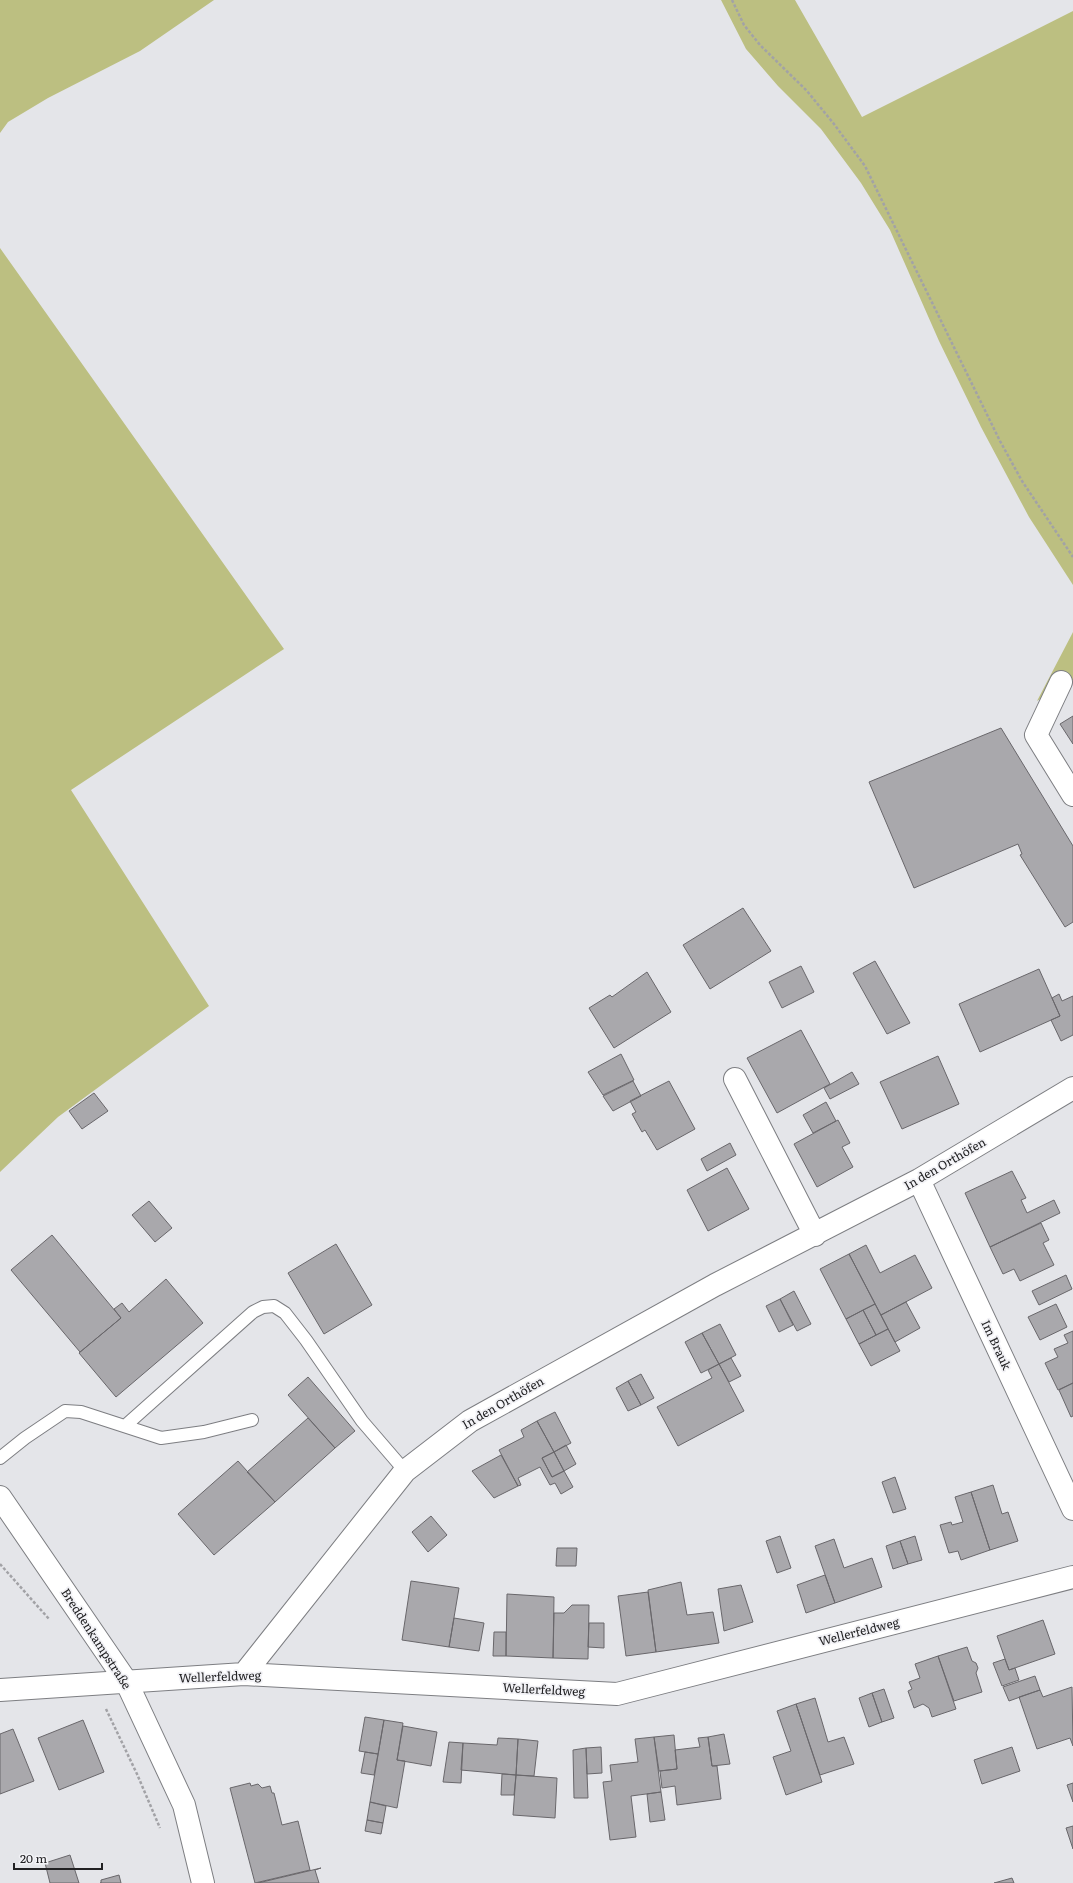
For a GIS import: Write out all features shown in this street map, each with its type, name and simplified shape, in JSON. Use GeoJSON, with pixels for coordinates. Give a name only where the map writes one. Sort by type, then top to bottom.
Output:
{"type":"FeatureCollection","features":[{"type":"Feature","properties":{"kind":"street"},"geometry":{"type":"LineString","coordinates":[[1061,682],[1036,735],[1073,795]]}},
{"type":"Feature","properties":{"kind":"street"},"geometry":{"type":"LineString","coordinates":[[735,1079],[815,1235]]}},
{"type":"Feature","properties":{"kind":"street","name":"In den Orthöfen"},"geometry":{"type":"LineString","coordinates":[[244,1674],[405,1471],[470,1421],[715,1285],[815,1235],[919,1180],[1073,1088]]}},
{"type":"Feature","properties":{"kind":"street","name":"Im Brauk"},"geometry":{"type":"LineString","coordinates":[[919,1180],[1073,1509]]}},
{"type":"Feature","properties":{"kind":"street","name":"Breddenkampstraße"},"geometry":{"type":"LineString","coordinates":[[0,1497],[126,1681],[184,1805],[203,1883]]}},
{"type":"Feature","properties":{"kind":"street","name":"Wellerfeldweg"},"geometry":{"type":"LineString","coordinates":[[0,1690],[244,1674],[617,1694],[1073,1577]]}},
{"type":"Feature","properties":{"kind":"lane"},"geometry":{"type":"LineString","coordinates":[[125,1426],[253,1312],[263,1307],[274,1306],[284,1313],[293,1324],[362,1421],[405,1471]]}},
{"type":"Feature","properties":{"kind":"lane"},"geometry":{"type":"LineString","coordinates":[[0,1458],[25,1438],[65,1411],[81,1412],[161,1438],[204,1432],[252,1420]]}},
{"type":"Feature","properties":{"kind":"path"},"geometry":{"type":"LineString","coordinates":[[732,0],[744,25],[752,35],[807,92],[834,124],[865,166],[1000,442],[1022,481],[1073,557]]}},
{"type":"Feature","properties":{"kind":"path"},"geometry":{"type":"LineString","coordinates":[[0,1564],[52,1622]]}},
{"type":"Feature","properties":{"kind":"path"},"geometry":{"type":"LineString","coordinates":[[93,1683],[137,1774],[162,1832]]}},
{"type":"Feature","properties":{"kind":"green space"},"geometry":{"type":"Polygon","coordinates":[[[0,0],[214,0],[140,51],[48,98],[8,122],[0,133],[0,0]]]}},
{"type":"Feature","properties":{"kind":"green space"},"geometry":{"type":"Polygon","coordinates":[[[721,0],[795,0],[862,117],[1073,11],[1073,585],[1029,517],[981,427],[939,341],[890,230],[861,183],[821,129],[778,86],[746,49],[721,0]]]}},
{"type":"Feature","properties":{"kind":"green space"},"geometry":{"type":"Polygon","coordinates":[[[0,248],[284,649],[71,790],[209,1006],[58,1117],[0,1172],[0,248]]]}},
{"type":"Feature","properties":{"kind":"green space"},"geometry":{"type":"Polygon","coordinates":[[[1073,632],[1073,680],[1037,701],[1072,634],[1073,632]]]}},
{"type":"Feature","properties":{"kind":"building"},"geometry":{"type":"Polygon","coordinates":[[[1073,716],[1073,744],[1060,724],[1073,716]]]}},
{"type":"Feature","properties":{"kind":"building"},"geometry":{"type":"Polygon","coordinates":[[[1001,728],[1073,846],[1073,922],[1065,927],[1020,855],[1022,854],[1018,844],[914,888],[869,782],[1001,728]]]}},
{"type":"Feature","properties":{"kind":"building"},"geometry":{"type":"Polygon","coordinates":[[[743,908],[771,951],[710,989],[683,945],[743,908]]]}},
{"type":"Feature","properties":{"kind":"building"},"geometry":{"type":"Polygon","coordinates":[[[875,961],[910,1023],[887,1034],[853,973],[875,961]]]}},
{"type":"Feature","properties":{"kind":"building"},"geometry":{"type":"Polygon","coordinates":[[[801,966],[814,992],[782,1008],[769,982],[801,966]]]}},
{"type":"Feature","properties":{"kind":"building"},"geometry":{"type":"Polygon","coordinates":[[[1039,969],[1060,1016],[980,1052],[959,1004],[1039,969]]]}},
{"type":"Feature","properties":{"kind":"building"},"geometry":{"type":"Polygon","coordinates":[[[647,972],[671,1012],[614,1048],[589,1008],[610,995],[612,997],[647,972]]]}},
{"type":"Feature","properties":{"kind":"building"},"geometry":{"type":"Polygon","coordinates":[[[1059,994],[1062,1001],[1073,996],[1073,1035],[1061,1041],[1051,1020],[1060,1016],[1052,998],[1059,994]]]}},
{"type":"Feature","properties":{"kind":"building"},"geometry":{"type":"Polygon","coordinates":[[[801,1030],[830,1084],[777,1113],[747,1058],[801,1030]]]}},
{"type":"Feature","properties":{"kind":"building"},"geometry":{"type":"Polygon","coordinates":[[[621,1054],[634,1080],[603,1095],[588,1072],[621,1054]]]}},
{"type":"Feature","properties":{"kind":"building"},"geometry":{"type":"Polygon","coordinates":[[[938,1056],[959,1104],[902,1129],[880,1082],[938,1056]]]}},
{"type":"Feature","properties":{"kind":"building"},"geometry":{"type":"Polygon","coordinates":[[[852,1072],[859,1084],[830,1099],[824,1088],[852,1072]]]}},
{"type":"Feature","properties":{"kind":"building"},"geometry":{"type":"Polygon","coordinates":[[[633,1081],[641,1096],[613,1111],[603,1096],[633,1081]]]}},
{"type":"Feature","properties":{"kind":"building"},"geometry":{"type":"Polygon","coordinates":[[[669,1081],[695,1129],[657,1150],[645,1130],[642,1132],[632,1114],[636,1112],[630,1101],[669,1081]]]}},
{"type":"Feature","properties":{"kind":"building"},"geometry":{"type":"Polygon","coordinates":[[[94,1093],[108,1111],[82,1129],[69,1111],[94,1093]]]}},
{"type":"Feature","properties":{"kind":"building"},"geometry":{"type":"Polygon","coordinates":[[[826,1102],[836,1121],[813,1133],[803,1115],[826,1102]]]}},
{"type":"Feature","properties":{"kind":"building"},"geometry":{"type":"Polygon","coordinates":[[[838,1120],[850,1143],[842,1147],[853,1167],[817,1187],[794,1144],[838,1120]]]}},
{"type":"Feature","properties":{"kind":"building"},"geometry":{"type":"Polygon","coordinates":[[[730,1143],[736,1155],[707,1171],[701,1159],[730,1143]]]}},
{"type":"Feature","properties":{"kind":"building"},"geometry":{"type":"Polygon","coordinates":[[[727,1168],[749,1209],[708,1231],[687,1190],[727,1168]]]}},
{"type":"Feature","properties":{"kind":"building"},"geometry":{"type":"Polygon","coordinates":[[[1012,1171],[1026,1198],[1021,1200],[1027,1213],[1054,1200],[1060,1213],[990,1247],[965,1193],[1012,1171]]]}},
{"type":"Feature","properties":{"kind":"building"},"geometry":{"type":"Polygon","coordinates":[[[149,1201],[172,1228],[155,1242],[132,1215],[149,1201]]]}},
{"type":"Feature","properties":{"kind":"building"},"geometry":{"type":"Polygon","coordinates":[[[1041,1223],[1049,1240],[1043,1243],[1054,1265],[1020,1281],[1014,1269],[1003,1274],[990,1247],[1041,1223]]]}},
{"type":"Feature","properties":{"kind":"building"},"geometry":{"type":"Polygon","coordinates":[[[52,1235],[121,1318],[80,1352],[11,1270],[52,1235]]]}},
{"type":"Feature","properties":{"kind":"building"},"geometry":{"type":"Polygon","coordinates":[[[336,1244],[372,1305],[324,1334],[288,1273],[336,1244]]]}},
{"type":"Feature","properties":{"kind":"building"},"geometry":{"type":"Polygon","coordinates":[[[866,1245],[880,1273],[915,1255],[932,1288],[881,1315],[849,1254],[866,1245]]]}},
{"type":"Feature","properties":{"kind":"building"},"geometry":{"type":"Polygon","coordinates":[[[849,1254],[875,1304],[846,1319],[820,1269],[849,1254]]]}},
{"type":"Feature","properties":{"kind":"building"},"geometry":{"type":"Polygon","coordinates":[[[1066,1275],[1072,1289],[1039,1305],[1032,1291],[1066,1275]]]}},
{"type":"Feature","properties":{"kind":"building"},"geometry":{"type":"Polygon","coordinates":[[[166,1279],[203,1323],[116,1397],[79,1353],[121,1318],[114,1309],[122,1303],[129,1312],[166,1279]]]}},
{"type":"Feature","properties":{"kind":"building"},"geometry":{"type":"Polygon","coordinates":[[[794,1291],[811,1324],[797,1331],[780,1299],[794,1291]]]}},
{"type":"Feature","properties":{"kind":"building"},"geometry":{"type":"Polygon","coordinates":[[[780,1299],[793,1325],[779,1332],[766,1306],[780,1299]]]}},
{"type":"Feature","properties":{"kind":"building"},"geometry":{"type":"Polygon","coordinates":[[[906,1302],[920,1328],[895,1342],[881,1315],[906,1302]]]}},
{"type":"Feature","properties":{"kind":"building"},"geometry":{"type":"Polygon","coordinates":[[[875,1304],[888,1329],[876,1335],[863,1310],[875,1304]]]}},
{"type":"Feature","properties":{"kind":"building"},"geometry":{"type":"Polygon","coordinates":[[[1056,1304],[1067,1327],[1040,1340],[1028,1317],[1056,1304]]]}},
{"type":"Feature","properties":{"kind":"building"},"geometry":{"type":"Polygon","coordinates":[[[863,1310],[876,1335],[859,1344],[846,1319],[863,1310]]]}},
{"type":"Feature","properties":{"kind":"building"},"geometry":{"type":"Polygon","coordinates":[[[720,1324],[736,1355],[719,1364],[702,1333],[720,1324]]]}},
{"type":"Feature","properties":{"kind":"building"},"geometry":{"type":"Polygon","coordinates":[[[888,1329],[900,1351],[871,1366],[859,1344],[888,1329]]]}},
{"type":"Feature","properties":{"kind":"building"},"geometry":{"type":"Polygon","coordinates":[[[1073,1331],[1073,1383],[1058,1390],[1045,1363],[1058,1357],[1054,1349],[1068,1343],[1064,1335],[1073,1331]]]}},
{"type":"Feature","properties":{"kind":"building"},"geometry":{"type":"Polygon","coordinates":[[[702,1333],[719,1364],[701,1373],[685,1342],[702,1333]]]}},
{"type":"Feature","properties":{"kind":"building"},"geometry":{"type":"Polygon","coordinates":[[[731,1358],[741,1376],[729,1382],[719,1364],[731,1358]]]}},
{"type":"Feature","properties":{"kind":"building"},"geometry":{"type":"Polygon","coordinates":[[[719,1364],[744,1411],[678,1446],[657,1407],[712,1378],[708,1370],[719,1364]]]}},
{"type":"Feature","properties":{"kind":"building"},"geometry":{"type":"Polygon","coordinates":[[[641,1374],[654,1398],[641,1405],[628,1381],[641,1374]]]}},
{"type":"Feature","properties":{"kind":"building"},"geometry":{"type":"Polygon","coordinates":[[[308,1377],[355,1431],[335,1448],[288,1395],[308,1377]]]}},
{"type":"Feature","properties":{"kind":"building"},"geometry":{"type":"Polygon","coordinates":[[[628,1381],[641,1405],[628,1411],[616,1388],[628,1381]]]}},
{"type":"Feature","properties":{"kind":"building"},"geometry":{"type":"Polygon","coordinates":[[[1073,1383],[1073,1416],[1071,1417],[1059,1390],[1073,1383]]]}},
{"type":"Feature","properties":{"kind":"building"},"geometry":{"type":"Polygon","coordinates":[[[555,1412],[571,1443],[554,1452],[537,1421],[555,1412]]]}},
{"type":"Feature","properties":{"kind":"building"},"geometry":{"type":"Polygon","coordinates":[[[308,1418],[335,1448],[275,1502],[247,1472],[308,1418]]]}},
{"type":"Feature","properties":{"kind":"building"},"geometry":{"type":"Polygon","coordinates":[[[537,1421],[554,1452],[542,1458],[552,1477],[564,1471],[573,1487],[561,1494],[555,1483],[550,1485],[540,1467],[518,1478],[521,1485],[518,1486],[499,1450],[524,1437],[521,1430],[537,1421]]]}},
{"type":"Feature","properties":{"kind":"building"},"geometry":{"type":"Polygon","coordinates":[[[566,1445],[576,1464],[564,1471],[554,1452],[566,1445]]]}},
{"type":"Feature","properties":{"kind":"building"},"geometry":{"type":"Polygon","coordinates":[[[554,1452],[564,1471],[552,1477],[542,1458],[554,1452]]]}},
{"type":"Feature","properties":{"kind":"building"},"geometry":{"type":"Polygon","coordinates":[[[501,1455],[518,1486],[494,1498],[472,1471],[501,1455]]]}},
{"type":"Feature","properties":{"kind":"building"},"geometry":{"type":"Polygon","coordinates":[[[238,1461],[275,1502],[214,1555],[178,1514],[238,1461]]]}},
{"type":"Feature","properties":{"kind":"building"},"geometry":{"type":"Polygon","coordinates":[[[895,1477],[906,1509],[893,1513],[882,1482],[895,1477]]]}},
{"type":"Feature","properties":{"kind":"building"},"geometry":{"type":"Polygon","coordinates":[[[993,1485],[1002,1514],[1008,1512],[1018,1541],[990,1550],[971,1492],[993,1485]]]}},
{"type":"Feature","properties":{"kind":"building"},"geometry":{"type":"Polygon","coordinates":[[[971,1492],[990,1550],[961,1560],[958,1551],[949,1553],[940,1525],[951,1522],[952,1525],[963,1522],[955,1497],[971,1492]]]}},
{"type":"Feature","properties":{"kind":"building"},"geometry":{"type":"Polygon","coordinates":[[[431,1516],[447,1535],[428,1552],[412,1532],[431,1516]]]}},
{"type":"Feature","properties":{"kind":"building"},"geometry":{"type":"Polygon","coordinates":[[[780,1536],[791,1568],[777,1573],[766,1541],[780,1536]]]}},
{"type":"Feature","properties":{"kind":"building"},"geometry":{"type":"Polygon","coordinates":[[[915,1536],[922,1560],[908,1564],[900,1541],[915,1536]]]}},
{"type":"Feature","properties":{"kind":"building"},"geometry":{"type":"Polygon","coordinates":[[[834,1539],[844,1568],[872,1558],[882,1587],[835,1603],[815,1546],[834,1539]]]}},
{"type":"Feature","properties":{"kind":"building"},"geometry":{"type":"Polygon","coordinates":[[[900,1541],[908,1564],[893,1569],[886,1546],[900,1541]]]}},
{"type":"Feature","properties":{"kind":"building"},"geometry":{"type":"Polygon","coordinates":[[[557,1548],[577,1548],[576,1566],[556,1566],[557,1548]]]}},
{"type":"Feature","properties":{"kind":"building"},"geometry":{"type":"Polygon","coordinates":[[[825,1575],[835,1603],[806,1613],[797,1585],[825,1575]]]}},
{"type":"Feature","properties":{"kind":"building"},"geometry":{"type":"Polygon","coordinates":[[[411,1581],[459,1588],[449,1647],[402,1640],[411,1581]]]}},
{"type":"Feature","properties":{"kind":"building"},"geometry":{"type":"Polygon","coordinates":[[[681,1582],[687,1615],[713,1612],[719,1643],[656,1652],[648,1590],[681,1582]]]}},
{"type":"Feature","properties":{"kind":"building"},"geometry":{"type":"Polygon","coordinates":[[[741,1585],[753,1622],[724,1631],[718,1589],[741,1585]]]}},
{"type":"Feature","properties":{"kind":"building"},"geometry":{"type":"Polygon","coordinates":[[[648,1592],[656,1652],[626,1656],[618,1596],[648,1592]]]}},
{"type":"Feature","properties":{"kind":"building"},"geometry":{"type":"Polygon","coordinates":[[[507,1594],[554,1597],[553,1658],[506,1656],[507,1594]]]}},
{"type":"Feature","properties":{"kind":"building"},"geometry":{"type":"Polygon","coordinates":[[[572,1605],[589,1605],[588,1659],[553,1658],[554,1613],[564,1613],[572,1605]]]}},
{"type":"Feature","properties":{"kind":"building"},"geometry":{"type":"Polygon","coordinates":[[[454,1618],[484,1623],[479,1651],[449,1647],[454,1618]]]}},
{"type":"Feature","properties":{"kind":"building"},"geometry":{"type":"Polygon","coordinates":[[[1043,1620],[1055,1654],[1009,1670],[997,1636],[1043,1620]]]}},
{"type":"Feature","properties":{"kind":"building"},"geometry":{"type":"Polygon","coordinates":[[[589,1623],[604,1623],[604,1648],[588,1647],[589,1623]]]}},
{"type":"Feature","properties":{"kind":"building"},"geometry":{"type":"Polygon","coordinates":[[[494,1632],[506,1632],[506,1656],[493,1656],[494,1632]]]}},
{"type":"Feature","properties":{"kind":"building"},"geometry":{"type":"Polygon","coordinates":[[[967,1647],[972,1661],[976,1663],[978,1668],[976,1673],[982,1692],[954,1701],[938,1656],[967,1647]]]}},
{"type":"Feature","properties":{"kind":"building"},"geometry":{"type":"Polygon","coordinates":[[[938,1656],[956,1709],[932,1717],[929,1708],[923,1704],[914,1708],[908,1691],[912,1689],[909,1682],[920,1678],[915,1664],[938,1656]]]}},
{"type":"Feature","properties":{"kind":"building"},"geometry":{"type":"Polygon","coordinates":[[[1005,1659],[1009,1670],[1015,1668],[1019,1680],[1002,1686],[993,1663],[1005,1659]]]}},
{"type":"Feature","properties":{"kind":"building"},"geometry":{"type":"Polygon","coordinates":[[[1035,1676],[1040,1690],[1009,1701],[1003,1687],[1035,1676]]]}},
{"type":"Feature","properties":{"kind":"building"},"geometry":{"type":"Polygon","coordinates":[[[1072,1687],[1073,1746],[1070,1738],[1037,1749],[1019,1697],[1040,1690],[1043,1697],[1072,1687]]]}},
{"type":"Feature","properties":{"kind":"building"},"geometry":{"type":"Polygon","coordinates":[[[884,1689],[894,1718],[882,1722],[872,1693],[884,1689]]]}},
{"type":"Feature","properties":{"kind":"building"},"geometry":{"type":"Polygon","coordinates":[[[872,1693],[882,1722],[869,1727],[859,1698],[872,1693]]]}},
{"type":"Feature","properties":{"kind":"building"},"geometry":{"type":"Polygon","coordinates":[[[815,1698],[828,1742],[844,1737],[854,1764],[820,1775],[796,1704],[815,1698]]]}},
{"type":"Feature","properties":{"kind":"building"},"geometry":{"type":"Polygon","coordinates":[[[796,1704],[822,1782],[786,1795],[773,1757],[791,1751],[777,1711],[796,1704]]]}},
{"type":"Feature","properties":{"kind":"building"},"geometry":{"type":"Polygon","coordinates":[[[365,1717],[384,1720],[378,1754],[359,1751],[365,1717]]]}},
{"type":"Feature","properties":{"kind":"building"},"geometry":{"type":"Polygon","coordinates":[[[83,1720],[104,1772],[59,1790],[38,1738],[83,1720]]]}},
{"type":"Feature","properties":{"kind":"building"},"geometry":{"type":"Polygon","coordinates":[[[384,1720],[403,1723],[397,1760],[405,1761],[397,1808],[370,1802],[384,1720]]]}},
{"type":"Feature","properties":{"kind":"building"},"geometry":{"type":"Polygon","coordinates":[[[403,1726],[437,1732],[431,1766],[397,1760],[403,1726]]]}},
{"type":"Feature","properties":{"kind":"building"},"geometry":{"type":"Polygon","coordinates":[[[13,1729],[34,1781],[0,1794],[0,1734],[13,1729]]]}},
{"type":"Feature","properties":{"kind":"building"},"geometry":{"type":"Polygon","coordinates":[[[724,1734],[730,1764],[712,1766],[708,1737],[724,1734]]]}},
{"type":"Feature","properties":{"kind":"building"},"geometry":{"type":"Polygon","coordinates":[[[674,1735],[677,1769],[659,1771],[654,1737],[674,1735]]]}},
{"type":"Feature","properties":{"kind":"building"},"geometry":{"type":"Polygon","coordinates":[[[654,1737],[661,1792],[631,1796],[636,1837],[610,1840],[603,1782],[612,1781],[610,1765],[638,1762],[635,1739],[654,1737]]]}},
{"type":"Feature","properties":{"kind":"building"},"geometry":{"type":"Polygon","coordinates":[[[708,1737],[712,1766],[717,1766],[721,1799],[677,1805],[675,1786],[662,1788],[660,1771],[677,1769],[675,1750],[700,1747],[698,1738],[708,1737]]]}},
{"type":"Feature","properties":{"kind":"building"},"geometry":{"type":"Polygon","coordinates":[[[498,1738],[518,1739],[516,1775],[461,1770],[463,1743],[497,1745],[498,1738]]]}},
{"type":"Feature","properties":{"kind":"building"},"geometry":{"type":"Polygon","coordinates":[[[518,1739],[538,1741],[534,1776],[516,1775],[518,1739]]]}},
{"type":"Feature","properties":{"kind":"building"},"geometry":{"type":"Polygon","coordinates":[[[449,1742],[463,1743],[461,1783],[443,1782],[449,1742]]]}},
{"type":"Feature","properties":{"kind":"building"},"geometry":{"type":"Polygon","coordinates":[[[601,1747],[602,1773],[587,1774],[586,1748],[601,1747]]]}},
{"type":"Feature","properties":{"kind":"building"},"geometry":{"type":"Polygon","coordinates":[[[1012,1747],[1020,1771],[982,1784],[974,1760],[1012,1747]]]}},
{"type":"Feature","properties":{"kind":"building"},"geometry":{"type":"Polygon","coordinates":[[[586,1748],[588,1798],[574,1798],[573,1750],[586,1748]]]}},
{"type":"Feature","properties":{"kind":"building"},"geometry":{"type":"Polygon","coordinates":[[[365,1752],[378,1754],[374,1775],[361,1773],[365,1752]]]}},
{"type":"Feature","properties":{"kind":"building"},"geometry":{"type":"Polygon","coordinates":[[[502,1774],[516,1775],[514,1795],[501,1795],[502,1774]]]}},
{"type":"Feature","properties":{"kind":"building"},"geometry":{"type":"Polygon","coordinates":[[[516,1775],[557,1778],[555,1818],[513,1815],[516,1775]]]}},
{"type":"Feature","properties":{"kind":"building"},"geometry":{"type":"Polygon","coordinates":[[[250,1783],[251,1786],[258,1784],[262,1788],[270,1786],[272,1793],[274,1793],[282,1825],[298,1821],[310,1870],[255,1883],[230,1788],[250,1783]]]}},
{"type":"Feature","properties":{"kind":"building"},"geometry":{"type":"Polygon","coordinates":[[[1073,1783],[1073,1802],[1067,1785],[1073,1783]]]}},
{"type":"Feature","properties":{"kind":"building"},"geometry":{"type":"Polygon","coordinates":[[[661,1792],[665,1820],[650,1822],[647,1794],[661,1792]]]}},
{"type":"Feature","properties":{"kind":"building"},"geometry":{"type":"Polygon","coordinates":[[[370,1802],[386,1806],[383,1823],[367,1820],[370,1802]]]}},
{"type":"Feature","properties":{"kind":"building"},"geometry":{"type":"Polygon","coordinates":[[[367,1820],[383,1823],[381,1834],[365,1831],[367,1820]]]}},
{"type":"Feature","properties":{"kind":"building"},"geometry":{"type":"Polygon","coordinates":[[[1073,1826],[1073,1849],[1066,1828],[1073,1826]]]}},
{"type":"Feature","properties":{"kind":"building"},"geometry":{"type":"Polygon","coordinates":[[[70,1855],[79,1883],[50,1883],[45,1863],[70,1855]]]}},
{"type":"Feature","properties":{"kind":"building"},"geometry":{"type":"Polygon","coordinates":[[[321,1868],[315,1870],[319,1883],[258,1883],[321,1868]]]}},
{"type":"Feature","properties":{"kind":"building"},"geometry":{"type":"Polygon","coordinates":[[[119,1875],[121,1883],[101,1883],[101,1880],[119,1875]]]}},
{"type":"Feature","properties":{"kind":"building"},"geometry":{"type":"Polygon","coordinates":[[[1012,1878],[1014,1883],[994,1883],[1012,1878]]]}}]}
